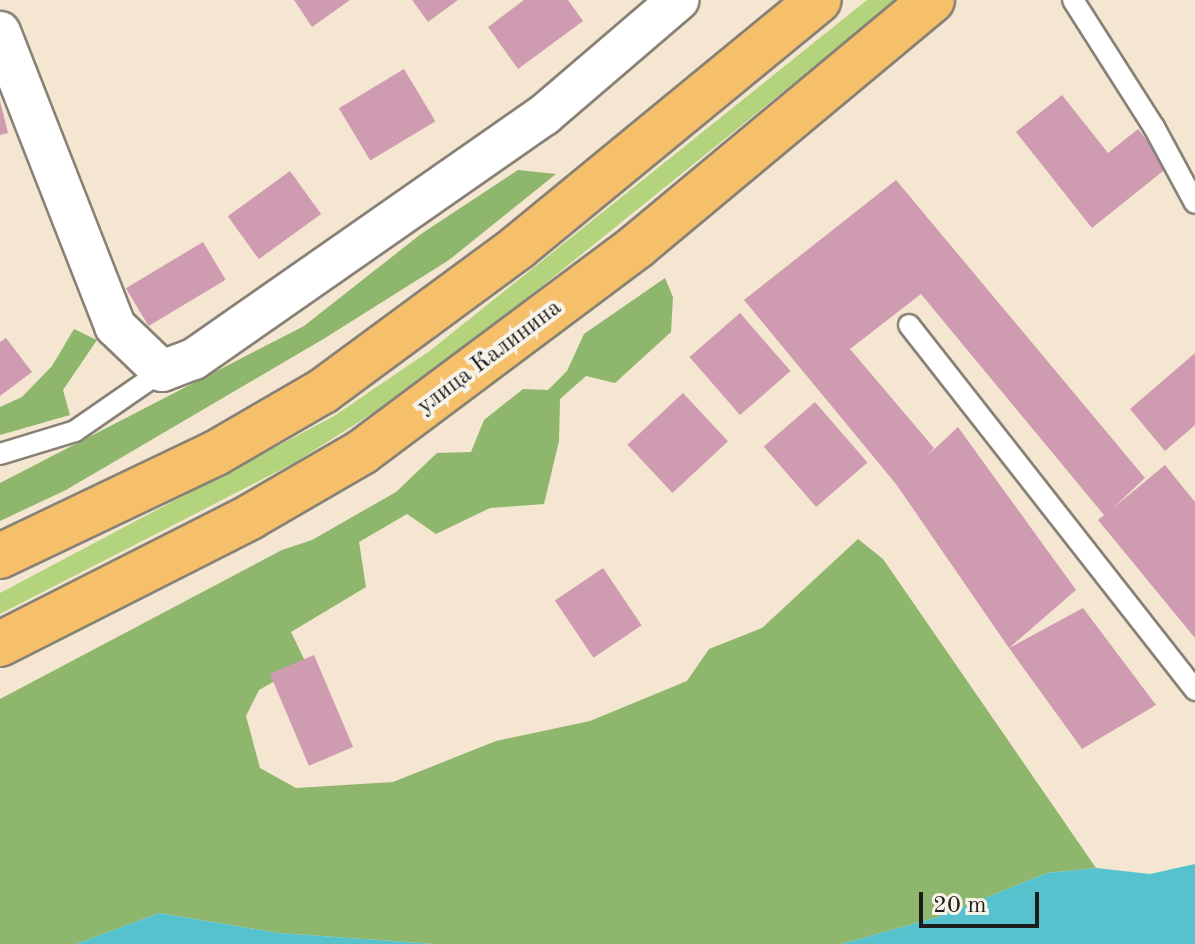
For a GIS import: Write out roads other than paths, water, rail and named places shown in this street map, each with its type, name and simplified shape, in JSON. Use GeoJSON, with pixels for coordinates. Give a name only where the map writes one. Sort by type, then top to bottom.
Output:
{"type":"FeatureCollection","features":[{"type":"Feature","properties":{"kind":"main road"},"geometry":{"type":"LineString","coordinates":[[0,556],[216,453],[323,391],[579,199],[819,0]]}},
{"type":"Feature","properties":{"kind":"main road","name":"улица Калинина"},"geometry":{"type":"LineString","coordinates":[[0,644],[250,517],[362,452],[587,285],[932,0]]}},
{"type":"Feature","properties":{"kind":"street"},"geometry":{"type":"LineString","coordinates":[[0,32],[115,326],[162,371],[194,359],[544,115],[678,0]]}},
{"type":"Feature","properties":{"kind":"lane"},"geometry":{"type":"LineString","coordinates":[[1073,0],[1154,127],[1195,203]]}},
{"type":"Feature","properties":{"kind":"lane"},"geometry":{"type":"LineString","coordinates":[[909,325],[1195,690]]}},
{"type":"Feature","properties":{"kind":"lane"},"geometry":{"type":"LineString","coordinates":[[0,454],[75,431],[162,371]]}},
{"type":"Feature","properties":{"kind":"water"},"geometry":{"type":"Polygon","coordinates":[[[1195,864],[1195,944],[841,944],[938,917],[1047,873],[1096,868],[1150,874],[1195,864]]]}},
{"type":"Feature","properties":{"kind":"water"},"geometry":{"type":"Polygon","coordinates":[[[159,913],[279,933],[435,944],[76,944],[159,913]]]}}]}
